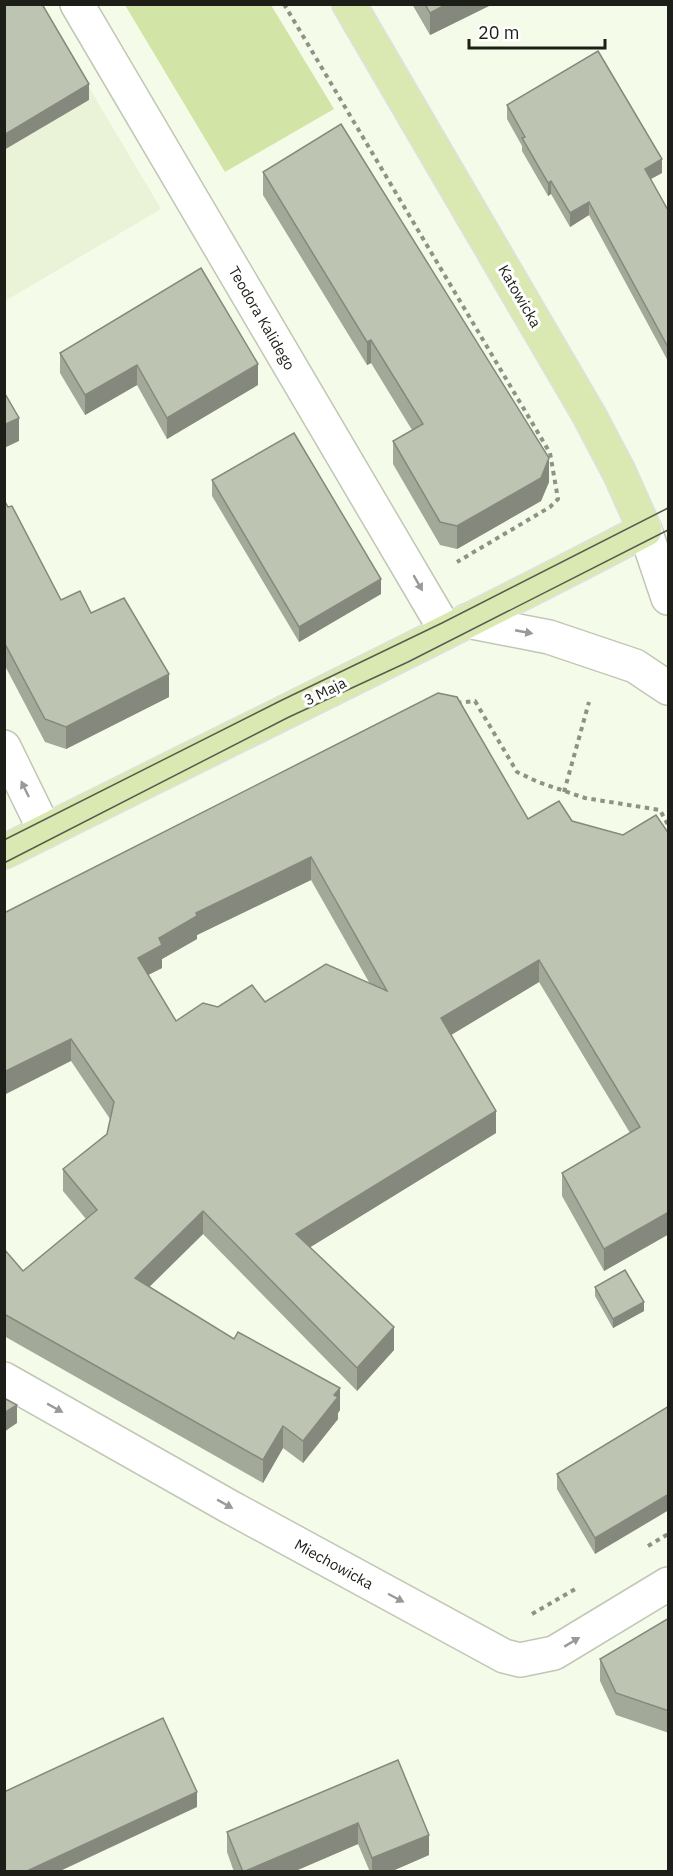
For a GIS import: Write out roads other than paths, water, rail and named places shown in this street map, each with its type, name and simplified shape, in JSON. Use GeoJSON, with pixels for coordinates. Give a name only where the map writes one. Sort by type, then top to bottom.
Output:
{"type":"FeatureCollection","features":[{"type":"Feature","properties":{"kind":"main road","name":"Katowicka"},"geometry":{"type":"LineString","coordinates":[[349,4],[589,415],[619,472],[645,530]]}},
{"type":"Feature","properties":{"kind":"main road","name":"3 Maja"},"geometry":{"type":"LineString","coordinates":[[4,852],[645,530]]}},
{"type":"Feature","properties":{"kind":"street","name":"Teodora Kalidego"},"geometry":{"type":"LineString","coordinates":[[76,4],[389,534],[457,626]]}},
{"type":"Feature","properties":{"kind":"street","name":"Katowicka"},"geometry":{"type":"LineString","coordinates":[[645,530],[669,598]]}},
{"type":"Feature","properties":{"kind":"street"},"geometry":{"type":"LineString","coordinates":[[457,626],[549,637],[635,666],[669,688]]}},
{"type":"Feature","properties":{"kind":"street"},"geometry":{"type":"LineString","coordinates":[[4,747],[45,831]]}},
{"type":"Feature","properties":{"kind":"street","name":"Miechowicka"},"geometry":{"type":"LineString","coordinates":[[4,1379],[230,1507],[504,1656],[520,1660],[554,1653],[669,1584]]}},
{"type":"Feature","properties":{"kind":"tram line"},"geometry":{"type":"LineString","coordinates":[[4,840],[668,508]]}},
{"type":"Feature","properties":{"kind":"tram line"},"geometry":{"type":"LineString","coordinates":[[4,863],[289,717],[408,662],[668,530]]}}]}
